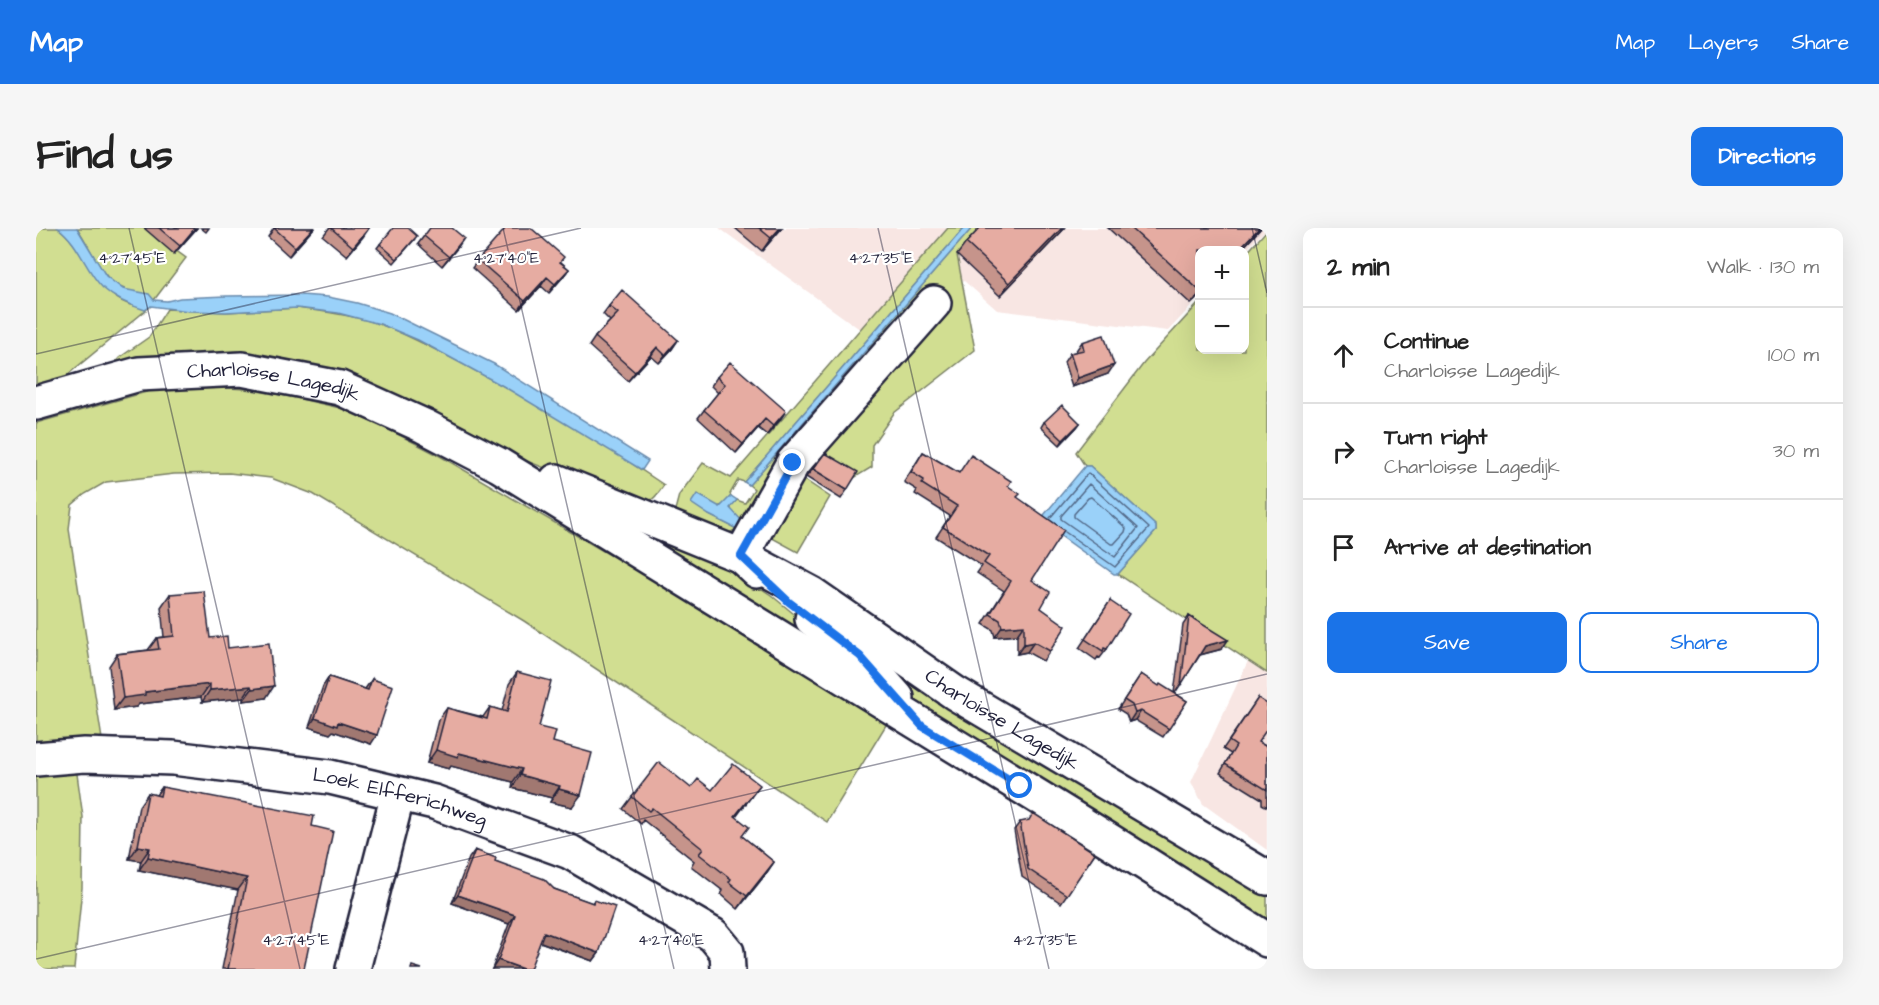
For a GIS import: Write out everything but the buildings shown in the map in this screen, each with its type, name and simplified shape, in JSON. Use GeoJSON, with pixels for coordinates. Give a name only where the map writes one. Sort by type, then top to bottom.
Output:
{"type":"FeatureCollection","features":[{"type":"Feature","properties":{"kind":"street"},"geometry":{"type":"LineString","coordinates":[[741,556],[793,463],[934,303]]}},
{"type":"Feature","properties":{"kind":"street","name":"Charloisse Lagedijk"},"geometry":{"type":"LineString","coordinates":[[36,403],[139,375],[243,369],[340,388],[424,426],[499,465],[1267,940]]}},
{"type":"Feature","properties":{"kind":"street","name":"Charloisse Lagedijk"},"geometry":{"type":"LineString","coordinates":[[499,465],[550,478],[741,556],[812,594],[955,693],[1267,878]]}},
{"type":"Feature","properties":{"kind":"street","name":"Charloisse Lagedijk"},"geometry":{"type":"LineString","coordinates":[[741,556],[789,602],[860,656],[922,726]]}},
{"type":"Feature","properties":{"kind":"street","name":"Loek Elfferichweg"},"geometry":{"type":"LineString","coordinates":[[36,759],[84,755],[173,758],[330,777],[434,802],[570,852],[713,935],[727,961]]}},
{"type":"Feature","properties":{"kind":"street"},"geometry":{"type":"LineString","coordinates":[[353,969],[398,794]]}},
{"type":"Feature","properties":{"kind":"shaded area"},"geometry":{"type":"Polygon","coordinates":[[[719,228],[1267,228],[1249,247],[1195,246],[1195,302],[1168,331],[997,310],[929,250],[861,330],[719,228]]]}},
{"type":"Feature","properties":{"kind":"shaded area"},"geometry":{"type":"Polygon","coordinates":[[[1248,661],[1267,673],[1267,850],[1203,804],[1191,782],[1248,661]]]}},
{"type":"Feature","properties":{"kind":"green space"},"geometry":{"type":"Polygon","coordinates":[[[36,228],[58,228],[76,247],[106,290],[116,298],[130,305],[151,306],[61,380],[36,389],[36,228]]]}},
{"type":"Feature","properties":{"kind":"green space"},"geometry":{"type":"Polygon","coordinates":[[[77,228],[145,228],[186,258],[154,300],[114,283],[102,270],[77,228]]]}},
{"type":"Feature","properties":{"kind":"green space"},"geometry":{"type":"Polygon","coordinates":[[[948,228],[964,228],[744,482],[738,480],[731,496],[723,505],[717,507],[698,494],[709,515],[737,529],[727,534],[674,514],[679,495],[703,463],[731,478],[948,228]]]}},
{"type":"Feature","properties":{"kind":"green space"},"geometry":{"type":"Polygon","coordinates":[[[972,228],[983,228],[957,255],[975,350],[894,413],[872,445],[872,467],[854,478],[816,456],[802,478],[830,497],[798,552],[743,522],[731,511],[731,506],[737,500],[745,503],[754,489],[749,485],[972,228]]]}},
{"type":"Feature","properties":{"kind":"green space"},"geometry":{"type":"Polygon","coordinates":[[[1267,230],[1267,673],[1118,574],[1156,531],[1156,526],[1090,466],[1085,466],[1076,452],[1144,363],[1195,307],[1195,354],[1249,354],[1249,250],[1267,230]]]}},
{"type":"Feature","properties":{"kind":"green space"},"geometry":{"type":"Polygon","coordinates":[[[297,308],[361,319],[382,325],[416,340],[545,410],[664,485],[652,500],[633,502],[488,446],[332,376],[104,376],[119,358],[149,337],[167,309],[226,312],[297,308]]]}},
{"type":"Feature","properties":{"kind":"green space"},"geometry":{"type":"Polygon","coordinates":[[[200,386],[245,389],[292,397],[340,408],[388,429],[440,456],[889,720],[827,822],[524,621],[313,494],[271,478],[229,473],[174,474],[106,482],[85,494],[72,505],[69,529],[102,739],[36,748],[36,423],[157,389],[200,386]]]}},
{"type":"Feature","properties":{"kind":"green space"},"geometry":{"type":"Polygon","coordinates":[[[559,487],[720,561],[771,595],[856,665],[559,487]]]}},
{"type":"Feature","properties":{"kind":"green space"},"geometry":{"type":"Polygon","coordinates":[[[793,593],[1267,891],[1267,927],[914,704],[793,593]]]}},
{"type":"Feature","properties":{"kind":"green space"},"geometry":{"type":"Polygon","coordinates":[[[76,767],[83,817],[82,888],[74,969],[36,969],[36,775],[76,767]]]}},
{"type":"Feature","properties":{"kind":"water"},"geometry":{"type":"Polygon","coordinates":[[[58,228],[77,228],[106,276],[123,289],[149,294],[154,300],[301,295],[328,297],[390,313],[494,364],[648,461],[642,470],[503,386],[418,340],[380,324],[338,313],[297,308],[226,312],[189,311],[151,306],[145,310],[133,306],[103,288],[71,241],[58,228]]]}},
{"type":"Feature","properties":{"kind":"water"},"geometry":{"type":"Polygon","coordinates":[[[964,228],[972,228],[749,485],[744,482],[964,228]]]}},
{"type":"Feature","properties":{"kind":"water"},"geometry":{"type":"Polygon","coordinates":[[[1085,466],[1090,466],[1156,526],[1156,531],[1118,574],[1114,574],[1044,524],[1044,515],[1085,466]]]}},
{"type":"Feature","properties":{"kind":"water"},"geometry":{"type":"Polygon","coordinates":[[[697,494],[720,507],[731,496],[737,500],[730,508],[743,522],[737,529],[709,515],[691,503],[697,494]]]}},
{"type":"Feature","properties":{"kind":"route"},"geometry":{"type":"LineString","coordinates":[[793,463],[741,556],[789,602],[860,656],[922,726],[1020,786]]}}]}
